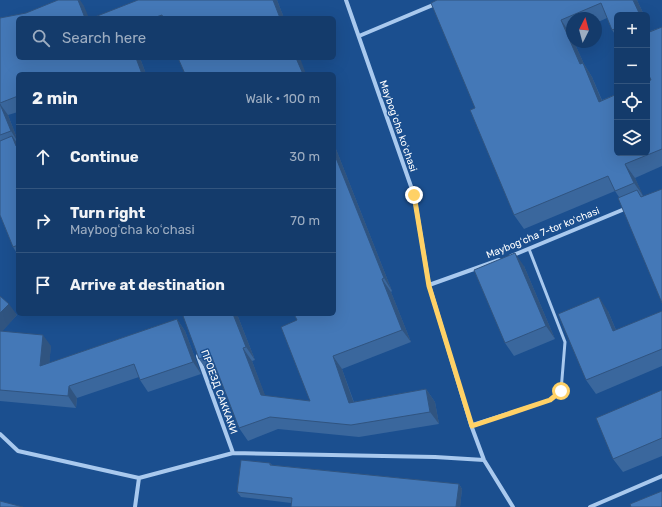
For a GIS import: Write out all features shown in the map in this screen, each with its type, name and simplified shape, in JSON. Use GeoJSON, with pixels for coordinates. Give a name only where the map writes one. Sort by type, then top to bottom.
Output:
{"type":"FeatureCollection","features":[{"type":"Feature","properties":{"kind":"street","name":"Maybogʻcha koʻchasi"},"geometry":{"type":"LineString","coordinates":[[346,0],[414,195],[429,286],[472,426],[484,460],[513,507]]}},
{"type":"Feature","properties":{"kind":"street"},"geometry":{"type":"LineString","coordinates":[[359,36],[446,0]]}},
{"type":"Feature","properties":{"kind":"street","name":"Maybogʻcha 7-tor koʻchasi"},"geometry":{"type":"LineString","coordinates":[[429,286],[528,249],[634,205]]}},
{"type":"Feature","properties":{"kind":"street","name":"ПРОЕЗД САККАКИ"},"geometry":{"type":"LineString","coordinates":[[196,351],[233,454]]}},
{"type":"Feature","properties":{"kind":"street"},"geometry":{"type":"LineString","coordinates":[[0,434],[18,451],[139,478],[233,454],[435,457],[484,460]]}},
{"type":"Feature","properties":{"kind":"street"},"geometry":{"type":"LineString","coordinates":[[590,507],[662,476]]}},
{"type":"Feature","properties":{"kind":"street"},"geometry":{"type":"LineString","coordinates":[[136,507],[139,478]]}},
{"type":"Feature","properties":{"kind":"lane"},"geometry":{"type":"LineString","coordinates":[[472,426],[550,400],[561,391],[565,342],[528,249]]}},
{"type":"Feature","properties":{"kind":"building"},"geometry":{"type":"Polygon","coordinates":[[[58,0],[78,0],[84,16],[16,16],[16,60],[137,60],[141,72],[16,72],[16,97],[0,103],[0,18],[26,13],[58,0]]]}},
{"type":"Feature","properties":{"kind":"building"},"geometry":{"type":"Polygon","coordinates":[[[138,0],[273,0],[279,16],[162,15],[97,16],[138,0]]]}},
{"type":"Feature","properties":{"kind":"building"},"geometry":{"type":"Polygon","coordinates":[[[437,0],[633,0],[639,12],[614,12],[614,29],[612,30],[601,3],[580,12],[566,12],[566,18],[561,20],[566,32],[566,48],[573,48],[580,64],[583,63],[599,102],[614,95],[614,156],[645,156],[625,164],[634,183],[615,191],[608,176],[514,215],[470,110],[475,108],[431,3],[437,0]]]}},
{"type":"Feature","properties":{"kind":"building"},"geometry":{"type":"Polygon","coordinates":[[[662,27],[662,149],[650,154],[650,32],[662,27]]]}},
{"type":"Feature","properties":{"kind":"building"},"geometry":{"type":"Polygon","coordinates":[[[179,60],[297,60],[302,72],[184,72],[179,60]]]}},
{"type":"Feature","properties":{"kind":"building"},"geometry":{"type":"Polygon","coordinates":[[[0,104],[11,131],[0,135],[0,104]]]}},
{"type":"Feature","properties":{"kind":"building"},"geometry":{"type":"Polygon","coordinates":[[[12,136],[16,146],[16,246],[13,247],[0,215],[0,141],[12,136]]]}},
{"type":"Feature","properties":{"kind":"building"},"geometry":{"type":"Polygon","coordinates":[[[336,158],[384,278],[382,279],[402,330],[333,356],[349,403],[426,389],[430,412],[351,425],[270,417],[239,428],[211,355],[199,359],[183,316],[234,316],[246,347],[243,348],[261,395],[310,401],[281,327],[297,320],[295,316],[336,316],[336,158]]]}},
{"type":"Feature","properties":{"kind":"building"},"geometry":{"type":"Polygon","coordinates":[[[662,189],[662,303],[618,198],[637,190],[641,197],[662,189]]]}},
{"type":"Feature","properties":{"kind":"building"},"geometry":{"type":"Polygon","coordinates":[[[515,253],[546,326],[505,343],[474,270],[515,253]]]}},
{"type":"Feature","properties":{"kind":"building"},"geometry":{"type":"Polygon","coordinates":[[[0,296],[9,304],[0,313],[0,296]]]}},
{"type":"Feature","properties":{"kind":"building"},"geometry":{"type":"Polygon","coordinates":[[[599,297],[613,331],[662,311],[662,349],[586,380],[558,314],[599,297]]]}},
{"type":"Feature","properties":{"kind":"building"},"geometry":{"type":"Polygon","coordinates":[[[177,319],[193,362],[140,380],[134,364],[69,386],[68,396],[0,390],[0,331],[43,335],[40,366],[177,319]]]}},
{"type":"Feature","properties":{"kind":"building"},"geometry":{"type":"Polygon","coordinates":[[[662,390],[662,438],[613,459],[596,418],[662,390]]]}},
{"type":"Feature","properties":{"kind":"building"},"geometry":{"type":"Polygon","coordinates":[[[241,460],[270,463],[270,465],[459,484],[456,507],[291,507],[292,498],[237,492],[241,460]]]}},
{"type":"Feature","properties":{"kind":"building"},"geometry":{"type":"Polygon","coordinates":[[[662,491],[662,507],[631,507],[630,504],[662,491]]]}},
{"type":"Feature","properties":{"kind":"building"},"geometry":{"type":"Polygon","coordinates":[[[0,501],[23,507],[0,507],[0,501]]]}},
{"type":"Feature","properties":{"kind":"route"},"geometry":{"type":"LineString","coordinates":[[414,195],[429,286],[472,426],[550,400],[561,391]]}}]}
